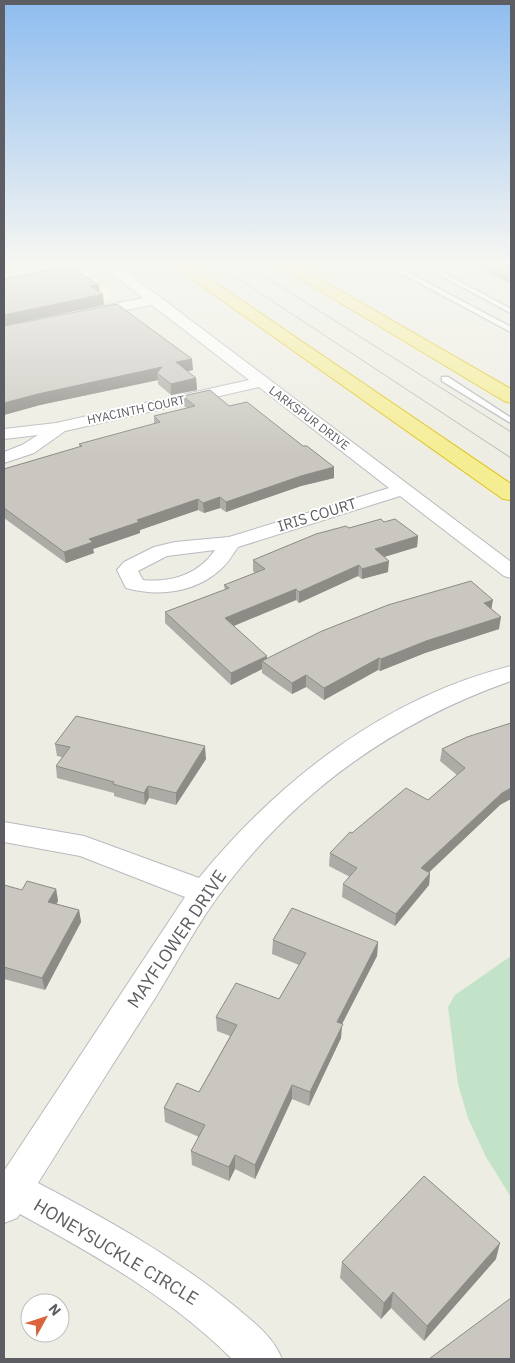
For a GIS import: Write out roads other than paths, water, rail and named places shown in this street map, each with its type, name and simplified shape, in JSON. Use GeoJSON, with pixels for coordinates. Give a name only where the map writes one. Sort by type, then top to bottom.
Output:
{"type":"FeatureCollection","features":[{"type":"Feature","properties":{"kind":"highway"},"geometry":{"type":"LineString","coordinates":[[270,328],[511,494]]}},
{"type":"Feature","properties":{"kind":"highway"},"geometry":{"type":"LineString","coordinates":[[393,328],[511,397]]}},
{"type":"Feature","properties":{"kind":"street","name":"LARKSPUR DRIVE"},"geometry":{"type":"LineString","coordinates":[[191,328],[511,572]]}},
{"type":"Feature","properties":{"kind":"street","name":"HYACINTH COURT"},"geometry":{"type":"LineString","coordinates":[[4,434],[70,425],[261,382]]}},
{"type":"Feature","properties":{"kind":"street","name":"HYACINTH COURT"},"geometry":{"type":"LineString","coordinates":[[4,458],[28,450],[70,425]]}},
{"type":"Feature","properties":{"kind":"street","name":"IRIS COURT"},"geometry":{"type":"LineString","coordinates":[[230,543],[404,489]]}},
{"type":"Feature","properties":{"kind":"street","name":"MAYFLOWER DRIVE"},"geometry":{"type":"LineString","coordinates":[[8,1198],[49,1131],[204,892],[241,846],[280,806],[343,754],[422,708],[491,679],[511,673]]}},
{"type":"Feature","properties":{"kind":"street"},"geometry":{"type":"LineString","coordinates":[[4,832],[84,846],[204,892]]}},
{"type":"Feature","properties":{"kind":"street","name":"HONEYSUCKLE CIRCLE"},"geometry":{"type":"LineString","coordinates":[[8,1198],[90,1232],[201,1303],[261,1359]]}},
{"type":"Feature","properties":{"kind":"lane"},"geometry":{"type":"LineString","coordinates":[[444,379],[511,421]]}},
{"type":"Feature","properties":{"kind":"lane"},"geometry":{"type":"LineString","coordinates":[[448,391],[459,388]]}},
{"type":"Feature","properties":{"kind":"tram line"},"geometry":{"type":"LineString","coordinates":[[313,328],[511,458]]}},
{"type":"Feature","properties":{"kind":"tram line"},"geometry":{"type":"LineString","coordinates":[[346,328],[511,432]]}}]}
